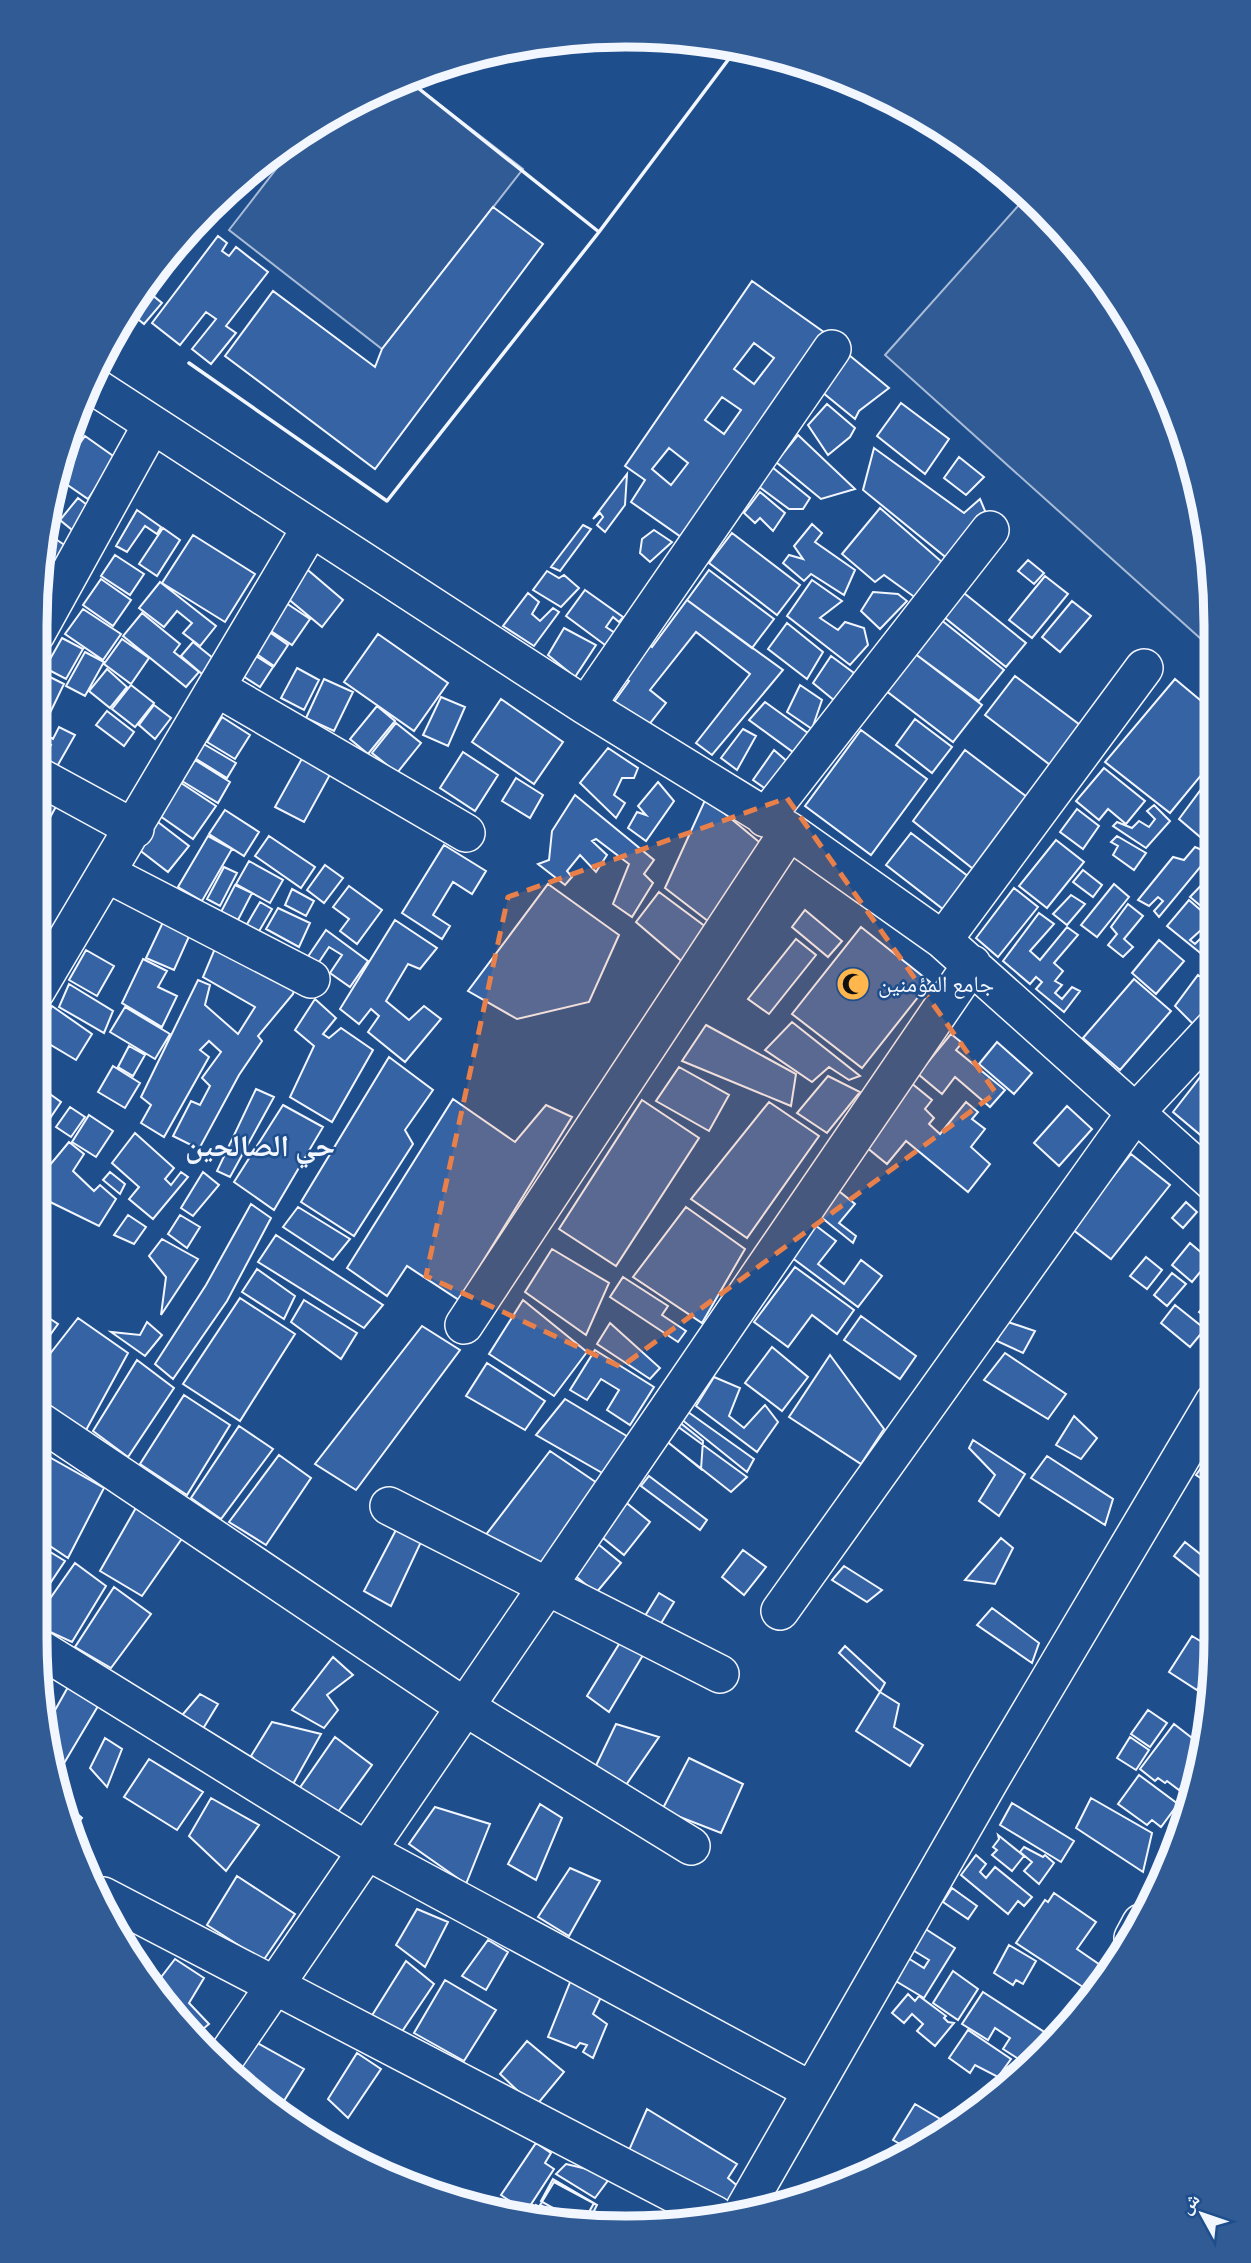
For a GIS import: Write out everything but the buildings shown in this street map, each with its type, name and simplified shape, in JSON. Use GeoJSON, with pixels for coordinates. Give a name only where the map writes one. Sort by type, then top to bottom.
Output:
{"type":"FeatureCollection","features":[{"type":"Feature","properties":{"kind":"street"},"geometry":{"type":"LineString","coordinates":[[586,706],[832,349]]}},
{"type":"Feature","properties":{"kind":"street"},"geometry":{"type":"LineString","coordinates":[[98,389],[310,529],[777,825],[943,940],[1204,1174]]}},
{"type":"Feature","properties":{"kind":"street"},"geometry":{"type":"LineString","coordinates":[[47,613],[150,426]]}},
{"type":"Feature","properties":{"kind":"street"},"geometry":{"type":"LineString","coordinates":[[47,972],[135,829],[310,529]]}},
{"type":"Feature","properties":{"kind":"street"},"geometry":{"type":"LineString","coordinates":[[464,1325],[777,825],[990,530]]}},
{"type":"Feature","properties":{"kind":"street"},"geometry":{"type":"LineString","coordinates":[[943,940],[1144,668]]}},
{"type":"Feature","properties":{"kind":"street"},"geometry":{"type":"LineString","coordinates":[[217,688],[466,833]]}},
{"type":"Feature","properties":{"kind":"street"},"geometry":{"type":"LineString","coordinates":[[47,781],[135,829]]}},
{"type":"Feature","properties":{"kind":"street"},"geometry":{"type":"LineString","coordinates":[[106,873],[311,979]]}},
{"type":"Feature","properties":{"kind":"street"},"geometry":{"type":"LineString","coordinates":[[227,2056],[972,964]]}},
{"type":"Feature","properties":{"kind":"street"},"geometry":{"type":"LineString","coordinates":[[780,1611],[1136,1112],[1204,1039]]}},
{"type":"Feature","properties":{"kind":"street"},"geometry":{"type":"LineString","coordinates":[[748,2203],[990,1780],[1204,1419]]}},
{"type":"Feature","properties":{"kind":"street"},"geometry":{"type":"LineString","coordinates":[[47,1426],[465,1707],[691,1846]]}},
{"type":"Feature","properties":{"kind":"street"},"geometry":{"type":"LineString","coordinates":[[389,1506],[720,1674]]}},
{"type":"Feature","properties":{"kind":"street"},"geometry":{"type":"LineString","coordinates":[[47,1653],[367,1851],[812,2091]]}},
{"type":"Feature","properties":{"kind":"street"},"geometry":{"type":"LineString","coordinates":[[111,1900],[706,2210]]}},
{"type":"Feature","properties":{"kind":"highlighted area"},"geometry":{"type":"Polygon","coordinates":[[[787,798],[996,1093],[621,1367],[426,1276],[508,897],[787,798]]]}},
{"type":"Feature","properties":{"kind":"shaded area"},"geometry":{"type":"Polygon","coordinates":[[[416,87],[523,169],[382,349],[229,230],[283,160],[336,125],[416,87]]]}},
{"type":"Feature","properties":{"kind":"shaded area"},"geometry":{"type":"Polygon","coordinates":[[[1020,204],[1060,244],[1106,304],[1126,336],[1160,404],[1184,476],[1193,513],[1203,588],[1204,642],[885,355],[1020,204]]]}},
{"type":"Feature","properties":{"kind":"wall"},"geometry":{"type":"LineString","coordinates":[[416,87],[599,232],[730,57]]}},
{"type":"Feature","properties":{"kind":"wall"},"geometry":{"type":"LineString","coordinates":[[189,363],[387,501],[599,232]]}},
{"type":"Feature","properties":{"kind":"place","name":"جامع المؤمنين"},"geometry":{"type":"Point","coordinates":[853,984]}},
{"type":"Feature","properties":{"kind":"district","name":"حي الصالحين"},"geometry":{"type":"Point","coordinates":[260,1146]}}]}
